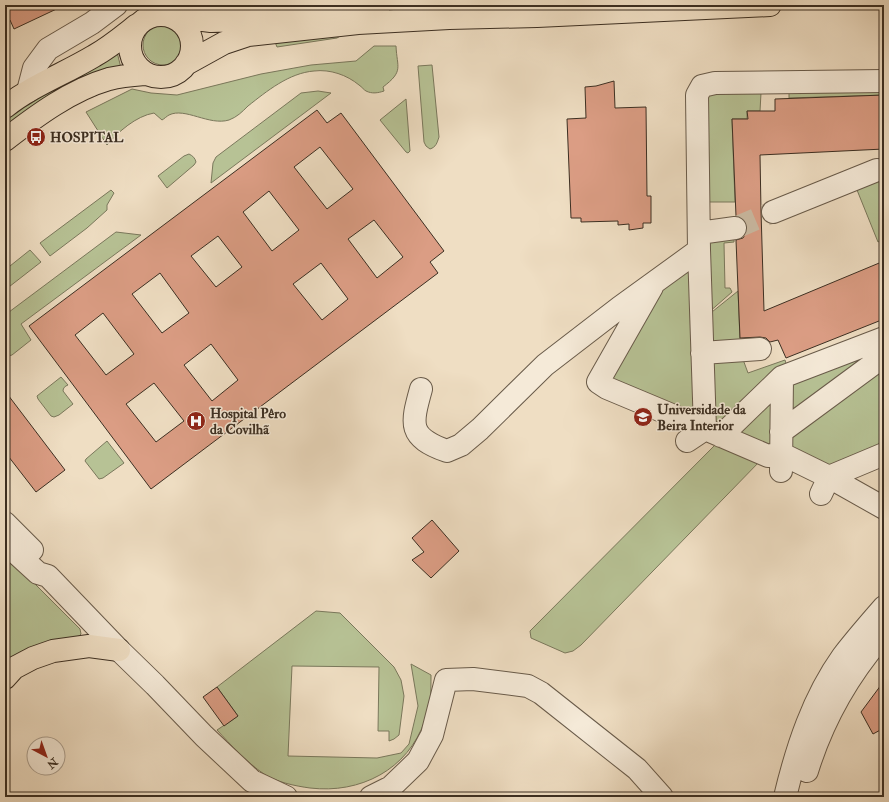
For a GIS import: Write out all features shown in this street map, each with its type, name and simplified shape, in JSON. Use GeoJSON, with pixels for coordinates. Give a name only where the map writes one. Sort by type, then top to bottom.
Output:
{"type":"FeatureCollection","features":[{"type":"Feature","properties":{"kind":"main road"},"geometry":{"type":"LineString","coordinates":[[13,98],[93,57],[115,44],[147,18],[161,14],[211,21],[324,7],[379,5]]}},
{"type":"Feature","properties":{"kind":"main road"},"geometry":{"type":"LineString","coordinates":[[186,64],[224,43],[248,35],[358,23],[428,18],[545,16],[770,5]]}},
{"type":"Feature","properties":{"kind":"main road"},"geometry":{"type":"LineString","coordinates":[[5,140],[32,119],[88,87],[130,75],[146,74],[156,77],[170,76],[180,72],[190,60],[192,42],[189,31],[172,16]]}},
{"type":"Feature","properties":{"kind":"main road"},"geometry":{"type":"LineString","coordinates":[[138,24],[131,37],[130,48],[133,61],[146,74]]}},
{"type":"Feature","properties":{"kind":"main road"},"geometry":{"type":"LineString","coordinates":[[5,678],[14,668],[33,658],[53,651],[89,646],[119,650]]}},
{"type":"Feature","properties":{"kind":"street"},"geometry":{"type":"LineString","coordinates":[[13,98],[48,49],[92,23],[116,5]]}},
{"type":"Feature","properties":{"kind":"street"},"geometry":{"type":"LineString","coordinates":[[704,435],[697,95],[702,86],[715,83],[884,80]]}},
{"type":"Feature","properties":{"kind":"street"},"geometry":{"type":"LineString","coordinates":[[773,212],[877,170]]}},
{"type":"Feature","properties":{"kind":"street"},"geometry":{"type":"LineString","coordinates":[[421,389],[414,416],[416,432],[430,445],[447,451],[461,445],[480,429],[545,365],[656,281],[699,241],[735,228]]}},
{"type":"Feature","properties":{"kind":"street"},"geometry":{"type":"LineString","coordinates":[[656,281],[598,382],[607,388],[704,435],[768,456],[825,485],[884,508]]}},
{"type":"Feature","properties":{"kind":"street"},"geometry":{"type":"LineString","coordinates":[[704,435],[782,378],[884,338]]}},
{"type":"Feature","properties":{"kind":"street"},"geometry":{"type":"LineString","coordinates":[[702,353],[760,349]]}},
{"type":"Feature","properties":{"kind":"street"},"geometry":{"type":"LineString","coordinates":[[781,432],[884,356]]}},
{"type":"Feature","properties":{"kind":"street"},"geometry":{"type":"LineString","coordinates":[[781,462],[782,378]]}},
{"type":"Feature","properties":{"kind":"street"},"geometry":{"type":"LineString","coordinates":[[825,485],[884,454]]}},
{"type":"Feature","properties":{"kind":"street"},"geometry":{"type":"LineString","coordinates":[[5,523],[20,536],[46,564],[48,576]]}},
{"type":"Feature","properties":{"kind":"street"},"geometry":{"type":"LineString","coordinates":[[5,543],[38,573],[48,576],[119,650],[156,685],[204,736],[252,781],[286,797]]}},
{"type":"Feature","properties":{"kind":"street"},"geometry":{"type":"LineString","coordinates":[[785,797],[793,764],[806,725],[825,687],[843,656],[884,607]]}},
{"type":"Feature","properties":{"kind":"street"},"geometry":{"type":"LineString","coordinates":[[800,797],[815,746],[842,690],[859,665],[884,634]]}},
{"type":"Feature","properties":{"kind":"street"},"geometry":{"type":"LineString","coordinates":[[371,797],[391,787],[418,761],[432,735],[446,680],[473,679],[528,686],[540,693],[637,769],[662,797]]}},
{"type":"Feature","properties":{"kind":"green space"},"geometry":{"type":"Polygon","coordinates":[[[167,25],[174,28],[180,34],[183,45],[182,53],[174,62],[167,65],[159,65],[152,62],[144,53],[143,41],[146,34],[155,26],[167,25]]]}},
{"type":"Feature","properties":{"kind":"green space"},"geometry":{"type":"Polygon","coordinates":[[[347,32],[337,38],[277,47],[275,42],[347,32]]]}},
{"type":"Feature","properties":{"kind":"green space"},"geometry":{"type":"Polygon","coordinates":[[[374,46],[396,46],[398,64],[397,73],[390,82],[383,87],[384,91],[380,92],[368,92],[349,78],[332,72],[305,72],[287,79],[271,89],[255,100],[237,116],[229,120],[213,121],[182,113],[175,113],[162,120],[154,113],[141,117],[128,125],[107,145],[86,112],[132,89],[151,93],[177,95],[261,74],[311,65],[356,61],[374,46]]]}},
{"type":"Feature","properties":{"kind":"green space"},"geometry":{"type":"Polygon","coordinates":[[[117,52],[121,68],[69,87],[66,80],[117,52]]]}},
{"type":"Feature","properties":{"kind":"green space"},"geometry":{"type":"Polygon","coordinates":[[[432,65],[439,137],[435,146],[430,149],[424,142],[418,66],[432,65]]]}},
{"type":"Feature","properties":{"kind":"green space"},"geometry":{"type":"Polygon","coordinates":[[[56,84],[60,92],[5,130],[5,117],[56,84]]]}},
{"type":"Feature","properties":{"kind":"green space"},"geometry":{"type":"Polygon","coordinates":[[[884,86],[884,95],[789,98],[789,93],[884,86]]]}},
{"type":"Feature","properties":{"kind":"green space"},"geometry":{"type":"Polygon","coordinates":[[[318,91],[331,93],[211,183],[213,163],[216,157],[301,93],[318,91]]]}},
{"type":"Feature","properties":{"kind":"green space"},"geometry":{"type":"Polygon","coordinates":[[[761,93],[760,111],[747,111],[747,119],[732,119],[735,202],[707,202],[708,94],[761,93]]]}},
{"type":"Feature","properties":{"kind":"green space"},"geometry":{"type":"Polygon","coordinates":[[[406,99],[410,151],[408,153],[380,120],[406,99]]]}},
{"type":"Feature","properties":{"kind":"green space"},"geometry":{"type":"Polygon","coordinates":[[[189,154],[194,157],[196,162],[167,188],[158,176],[184,156],[189,154]]]}},
{"type":"Feature","properties":{"kind":"green space"},"geometry":{"type":"Polygon","coordinates":[[[882,179],[884,183],[884,239],[878,242],[857,190],[882,179]]]}},
{"type":"Feature","properties":{"kind":"green space"},"geometry":{"type":"Polygon","coordinates":[[[111,190],[114,193],[107,205],[107,210],[87,228],[50,256],[40,243],[111,190]]]}},
{"type":"Feature","properties":{"kind":"green space"},"geometry":{"type":"Polygon","coordinates":[[[116,232],[141,235],[21,324],[31,340],[12,355],[8,356],[5,353],[5,315],[116,232]]]}},
{"type":"Feature","properties":{"kind":"green space"},"geometry":{"type":"Polygon","coordinates":[[[734,235],[734,242],[724,243],[725,288],[730,288],[732,292],[708,313],[706,238],[734,235]]]}},
{"type":"Feature","properties":{"kind":"green space"},"geometry":{"type":"Polygon","coordinates":[[[30,250],[41,262],[5,290],[5,270],[30,250]]]}},
{"type":"Feature","properties":{"kind":"green space"},"geometry":{"type":"Polygon","coordinates":[[[690,264],[694,413],[690,418],[605,375],[659,285],[690,264]]]}},
{"type":"Feature","properties":{"kind":"green space"},"geometry":{"type":"Polygon","coordinates":[[[738,291],[740,339],[754,337],[755,345],[709,347],[707,316],[738,291]]]}},
{"type":"Feature","properties":{"kind":"green space"},"geometry":{"type":"Polygon","coordinates":[[[884,346],[790,422],[787,386],[884,346]]]}},
{"type":"Feature","properties":{"kind":"green space"},"geometry":{"type":"Polygon","coordinates":[[[741,354],[748,373],[785,360],[787,367],[718,431],[712,425],[713,357],[741,354]]]}},
{"type":"Feature","properties":{"kind":"green space"},"geometry":{"type":"Polygon","coordinates":[[[884,365],[884,452],[832,473],[789,452],[787,434],[884,365]]]}},
{"type":"Feature","properties":{"kind":"green space"},"geometry":{"type":"Polygon","coordinates":[[[61,377],[68,385],[64,387],[63,391],[73,404],[54,417],[51,416],[37,396],[61,377]]]}},
{"type":"Feature","properties":{"kind":"green space"},"geometry":{"type":"Polygon","coordinates":[[[775,386],[772,449],[724,436],[775,386]]]}},
{"type":"Feature","properties":{"kind":"green space"},"geometry":{"type":"Polygon","coordinates":[[[107,441],[124,463],[103,478],[99,479],[85,461],[107,441]]]}},
{"type":"Feature","properties":{"kind":"green space"},"geometry":{"type":"Polygon","coordinates":[[[717,443],[761,460],[581,645],[573,651],[565,653],[531,638],[530,631],[717,443]]]}},
{"type":"Feature","properties":{"kind":"green space"},"geometry":{"type":"Polygon","coordinates":[[[5,556],[80,629],[81,634],[5,668],[5,556]]]}},
{"type":"Feature","properties":{"kind":"green space"},"geometry":{"type":"Polygon","coordinates":[[[316,611],[340,613],[394,667],[401,680],[404,696],[399,735],[389,741],[389,731],[378,731],[379,667],[292,666],[288,756],[377,758],[401,753],[409,744],[418,706],[411,664],[431,675],[429,710],[417,738],[407,753],[380,775],[347,787],[329,789],[310,788],[292,785],[274,779],[264,774],[251,764],[217,730],[238,716],[217,687],[316,611]]]}},
{"type":"Feature","properties":{"kind":"building"},"geometry":{"type":"Polygon","coordinates":[[[5,5],[65,5],[14,29],[10,20],[5,22],[5,5]]]}},
{"type":"Feature","properties":{"kind":"building"},"geometry":{"type":"Polygon","coordinates":[[[614,81],[615,108],[646,107],[647,196],[651,196],[651,223],[643,223],[643,228],[629,230],[629,224],[618,225],[618,221],[581,222],[581,218],[571,218],[567,119],[586,118],[585,87],[596,86],[614,81]]]}},
{"type":"Feature","properties":{"kind":"building"},"geometry":{"type":"Polygon","coordinates":[[[884,95],[884,149],[760,155],[764,311],[884,261],[884,319],[786,358],[778,340],[770,342],[766,338],[760,337],[740,338],[736,240],[743,238],[747,227],[745,220],[736,216],[732,119],[748,119],[747,111],[775,111],[775,99],[884,95]]]}},
{"type":"Feature","properties":{"kind":"building"},"geometry":{"type":"Polygon","coordinates":[[[317,110],[327,123],[341,113],[444,251],[430,262],[438,273],[151,489],[29,326],[317,110]],[[320,147],[294,167],[327,209],[353,189],[320,147]],[[269,191],[243,212],[272,251],[299,230],[269,191]],[[374,220],[348,239],[377,278],[403,257],[374,220]],[[218,236],[191,256],[216,287],[242,267],[218,236]],[[321,263],[293,284],[322,320],[348,299],[321,263]],[[160,273],[132,294],[162,333],[189,313],[160,273]],[[103,313],[75,335],[106,375],[134,354],[103,313]],[[211,344],[184,365],[212,401],[238,380],[211,344]],[[154,383],[126,404],[156,442],[184,421],[154,383]]]}},
{"type":"Feature","properties":{"kind":"building"},"geometry":{"type":"Polygon","coordinates":[[[5,391],[65,470],[36,492],[5,452],[5,391]]]}},
{"type":"Feature","properties":{"kind":"building"},"geometry":{"type":"Polygon","coordinates":[[[432,520],[459,551],[431,578],[412,560],[424,552],[412,538],[432,520]]]}},
{"type":"Feature","properties":{"kind":"building"},"geometry":{"type":"Polygon","coordinates":[[[884,681],[884,728],[873,734],[861,712],[884,681]]]}},
{"type":"Feature","properties":{"kind":"building"},"geometry":{"type":"Polygon","coordinates":[[[217,687],[238,716],[224,726],[203,697],[217,687]]]}},
{"type":"Feature","properties":{"kind":"tunnel"},"geometry":{"type":"LineString","coordinates":[[735,228],[773,212]]}},
{"type":"Feature","properties":{"kind":"place","name":"HOSPITAL"},"geometry":{"type":"Point","coordinates":[36,137]}},
{"type":"Feature","properties":{"kind":"place","name":"Universidade da Beira Interior"},"geometry":{"type":"Point","coordinates":[643,417]}},
{"type":"Feature","properties":{"kind":"place","name":"Hospital Pêro da Covilhã"},"geometry":{"type":"Point","coordinates":[196,421]}}]}
